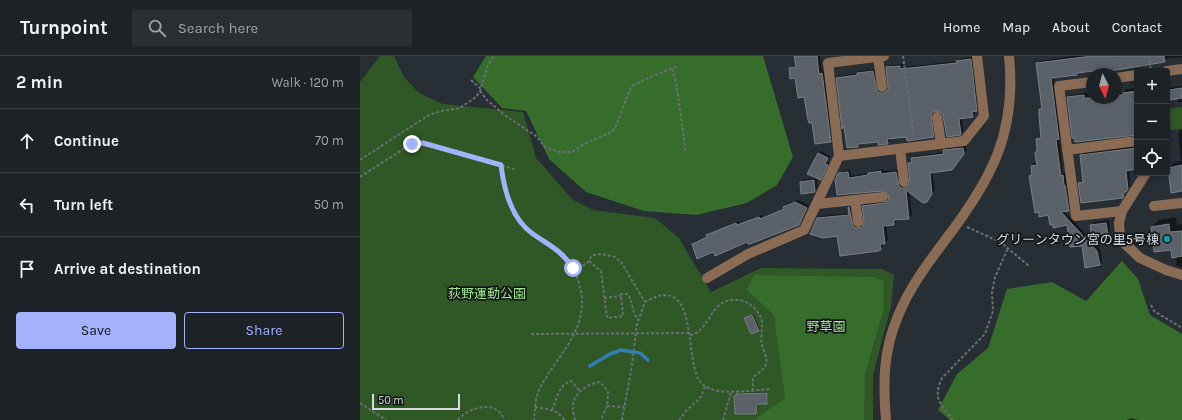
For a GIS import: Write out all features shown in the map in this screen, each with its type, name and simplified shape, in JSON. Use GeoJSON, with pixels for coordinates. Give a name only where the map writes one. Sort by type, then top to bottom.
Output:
{"type":"FeatureCollection","features":[{"type":"Feature","properties":{"kind":"street"},"geometry":{"type":"LineString","coordinates":[[707,278],[715,267],[804,230],[839,156],[828,60],[881,56],[882,87]]}},
{"type":"Feature","properties":{"kind":"street"},"geometry":{"type":"LineString","coordinates":[[839,156],[964,141],[984,116],[977,56]]}},
{"type":"Feature","properties":{"kind":"street"},"geometry":{"type":"LineString","coordinates":[[886,420],[884,383],[885,363],[897,316],[919,277],[958,224],[983,186],[996,159],[1005,135],[1010,106],[1011,76],[1009,56]]}},
{"type":"Feature","properties":{"kind":"street"},"geometry":{"type":"LineString","coordinates":[[1170,71],[1182,69]]}},
{"type":"Feature","properties":{"kind":"street"},"geometry":{"type":"LineString","coordinates":[[1122,77],[1134,75]]}},
{"type":"Feature","properties":{"kind":"street"},"geometry":{"type":"LineString","coordinates":[[1086,83],[1059,86],[1076,216],[1122,211]]}},
{"type":"Feature","properties":{"kind":"street"},"geometry":{"type":"LineString","coordinates":[[937,117],[941,143]]}},
{"type":"Feature","properties":{"kind":"street"},"geometry":{"type":"LineString","coordinates":[[1067,150],[1134,141]]}},
{"type":"Feature","properties":{"kind":"street"},"geometry":{"type":"LineString","coordinates":[[900,148],[904,182]]}},
{"type":"Feature","properties":{"kind":"street"},"geometry":{"type":"LineString","coordinates":[[1144,176],[1122,211],[1119,223],[1120,237],[1123,242],[1140,258],[1166,270],[1182,274]]}},
{"type":"Feature","properties":{"kind":"street"},"geometry":{"type":"LineString","coordinates":[[817,204],[884,197]]}},
{"type":"Feature","properties":{"kind":"street"},"geometry":{"type":"LineString","coordinates":[[855,200],[858,222]]}},
{"type":"Feature","properties":{"kind":"street"},"geometry":{"type":"LineString","coordinates":[[1154,206],[1182,203]]}},
{"type":"Feature","properties":{"kind":"path"},"geometry":{"type":"LineString","coordinates":[[360,160],[429,115],[441,111],[460,108],[476,97],[481,89],[488,65],[494,56]]}},
{"type":"Feature","properties":{"kind":"path"},"geometry":{"type":"LineString","coordinates":[[903,56],[915,146]]}},
{"type":"Feature","properties":{"kind":"path"},"geometry":{"type":"LineString","coordinates":[[1149,56],[1151,68]]}},
{"type":"Feature","properties":{"kind":"path"},"geometry":{"type":"LineString","coordinates":[[471,80],[481,89],[487,100],[508,117],[536,136],[545,147],[559,152],[572,152],[584,144],[612,132],[616,126],[632,86],[678,66]]}},
{"type":"Feature","properties":{"kind":"path"},"geometry":{"type":"LineString","coordinates":[[672,69],[676,82],[686,153]]}},
{"type":"Feature","properties":{"kind":"path"},"geometry":{"type":"LineString","coordinates":[[360,177],[412,144],[418,143],[514,169]]}},
{"type":"Feature","properties":{"kind":"path"},"geometry":{"type":"LineString","coordinates":[[501,165],[507,195],[516,215],[521,223],[533,234],[555,248],[566,258],[575,272],[582,300],[579,322],[574,334],[538,392],[534,420]]}},
{"type":"Feature","properties":{"kind":"path"},"geometry":{"type":"LineString","coordinates":[[958,224],[1000,242],[1029,266]]}},
{"type":"Feature","properties":{"kind":"path"},"geometry":{"type":"LineString","coordinates":[[953,420],[939,402],[937,397],[938,388],[942,378],[985,334],[993,311],[992,293],[995,277],[1008,248]]}},
{"type":"Feature","properties":{"kind":"path"},"geometry":{"type":"LineString","coordinates":[[575,272],[589,261],[593,255],[600,254],[619,259],[645,302]]}},
{"type":"Feature","properties":{"kind":"path"},"geometry":{"type":"LineString","coordinates":[[589,261],[601,271],[607,318],[624,316],[621,296]]}},
{"type":"Feature","properties":{"kind":"path"},"geometry":{"type":"LineString","coordinates":[[604,298],[628,294],[631,299],[635,316],[638,319]]}},
{"type":"Feature","properties":{"kind":"path"},"geometry":{"type":"LineString","coordinates":[[622,420],[638,319],[645,302],[659,295],[668,296],[676,300],[685,313],[694,367],[701,384],[713,390],[731,392],[771,389]]}},
{"type":"Feature","properties":{"kind":"path"},"geometry":{"type":"LineString","coordinates":[[532,334],[689,334],[698,332],[705,325],[717,307],[725,302],[739,300],[753,308],[761,318],[762,323],[761,341],[766,364],[764,368],[753,377],[753,390]]}},
{"type":"Feature","properties":{"kind":"path"},"geometry":{"type":"LineString","coordinates":[[1151,306],[1154,311],[1182,328]]}},
{"type":"Feature","properties":{"kind":"path"},"geometry":{"type":"LineString","coordinates":[[552,410],[559,391],[567,382],[571,381],[580,392]]}},
{"type":"Feature","properties":{"kind":"path"},"geometry":{"type":"LineString","coordinates":[[575,420],[573,404],[580,392],[592,383],[599,382],[608,392],[607,406],[601,420]]}},
{"type":"Feature","properties":{"kind":"path"},"geometry":{"type":"LineString","coordinates":[[679,420],[701,397],[706,386]]}},
{"type":"Feature","properties":{"kind":"path"},"geometry":{"type":"LineString","coordinates":[[723,420],[731,392]]}},
{"type":"Feature","properties":{"kind":"path"},"geometry":{"type":"LineString","coordinates":[[360,403],[386,420]]}},
{"type":"Feature","properties":{"kind":"path"},"geometry":{"type":"LineString","coordinates":[[607,406],[624,407]]}},
{"type":"Feature","properties":{"kind":"path"},"geometry":{"type":"LineString","coordinates":[[458,420],[472,408],[487,407],[498,410],[504,420]]}},
{"type":"Feature","properties":{"kind":"path"},"geometry":{"type":"LineString","coordinates":[[535,407],[552,410],[563,417],[564,420]]}},
{"type":"Feature","properties":{"kind":"green space","name":"荻野運動公園"},"geometry":{"type":"Polygon","coordinates":[[[380,56],[394,56],[404,77],[419,93],[443,104],[523,112],[536,158],[573,200],[593,210],[655,218],[679,238],[711,292],[761,268],[882,269],[894,275],[891,306],[873,375],[873,420],[360,420],[360,82],[380,56]]]}},
{"type":"Feature","properties":{"kind":"green space"},"geometry":{"type":"Polygon","coordinates":[[[486,56],[763,56],[793,157],[777,185],[747,203],[696,215],[644,211],[586,192],[549,159],[526,111],[502,108],[473,77],[486,56]]]}},
{"type":"Feature","properties":{"kind":"green space"},"geometry":{"type":"Polygon","coordinates":[[[1182,107],[1182,129],[1171,130],[1170,109],[1182,107]]]}},
{"type":"Feature","properties":{"kind":"green space"},"geometry":{"type":"Polygon","coordinates":[[[1122,261],[1138,279],[1150,315],[1182,334],[1182,420],[1139,420],[1131,418],[1126,420],[950,420],[938,410],[957,374],[988,348],[1007,289],[1052,282],[1086,301],[1122,261]]]}},
{"type":"Feature","properties":{"kind":"green space","name":"野草園"},"geometry":{"type":"Polygon","coordinates":[[[754,275],[874,277],[884,281],[883,311],[865,374],[864,420],[754,420],[785,398],[774,315],[747,290],[754,275]]]}},
{"type":"Feature","properties":{"kind":"building"},"geometry":{"type":"Polygon","coordinates":[[[794,56],[817,56],[819,74],[822,73],[831,142],[815,144],[812,123],[809,123],[808,120],[804,97],[798,98],[795,78],[790,79],[789,68],[796,67],[794,56]]]}},
{"type":"Feature","properties":{"kind":"building"},"geometry":{"type":"Polygon","coordinates":[[[1092,56],[1164,56],[1165,62],[1122,69],[1086,68],[1086,72],[1077,73],[1077,75],[1051,78],[1059,139],[1056,140],[1061,176],[1063,175],[1069,211],[1061,212],[1097,251],[1100,265],[1085,268],[1082,246],[1070,247],[1067,225],[1053,228],[1053,225],[1050,225],[1048,215],[1039,217],[1039,212],[1035,213],[1029,176],[1032,175],[1031,166],[1037,165],[1035,154],[1037,149],[1036,139],[1041,138],[1039,109],[1042,109],[1036,63],[1092,56]]]}},
{"type":"Feature","properties":{"kind":"building"},"geometry":{"type":"Polygon","coordinates":[[[971,59],[977,111],[972,112],[973,117],[959,119],[961,135],[947,137],[942,113],[936,111],[931,115],[934,137],[907,141],[906,137],[887,139],[888,144],[878,145],[878,142],[858,144],[858,147],[847,148],[844,126],[842,129],[836,78],[873,71],[877,91],[883,93],[888,90],[886,67],[900,66],[900,69],[957,63],[956,61],[971,59]]]}},
{"type":"Feature","properties":{"kind":"building"},"geometry":{"type":"Polygon","coordinates":[[[1182,88],[1182,98],[1170,100],[1170,90],[1182,88]]]}},
{"type":"Feature","properties":{"kind":"building"},"geometry":{"type":"Polygon","coordinates":[[[1134,91],[1134,135],[1075,142],[1074,138],[1072,138],[1067,97],[1084,95],[1084,98],[1086,98],[1086,104],[1122,104],[1123,93],[1134,91]]]}},
{"type":"Feature","properties":{"kind":"building"},"geometry":{"type":"Polygon","coordinates":[[[963,148],[964,154],[952,170],[930,173],[932,194],[927,202],[923,203],[906,190],[909,219],[894,220],[894,225],[883,226],[885,244],[880,244],[881,250],[840,256],[837,236],[823,238],[810,234],[817,218],[849,215],[848,207],[853,226],[856,228],[862,227],[864,222],[862,206],[884,203],[889,200],[888,194],[883,191],[837,195],[835,180],[838,173],[848,172],[849,178],[881,171],[881,174],[896,172],[899,186],[901,188],[905,188],[910,184],[908,163],[912,162],[911,158],[944,154],[943,150],[963,148]]]}},
{"type":"Feature","properties":{"kind":"building"},"geometry":{"type":"Polygon","coordinates":[[[1134,148],[1134,170],[1126,171],[1128,189],[1124,192],[1123,198],[1081,203],[1078,183],[1083,182],[1080,155],[1134,148]]]}},
{"type":"Feature","properties":{"kind":"building"},"geometry":{"type":"Polygon","coordinates":[[[818,153],[828,158],[825,164],[828,165],[821,180],[807,174],[818,153]]]}},
{"type":"Feature","properties":{"kind":"building"},"geometry":{"type":"Polygon","coordinates":[[[1182,165],[1182,191],[1171,193],[1169,176],[1170,168],[1182,165]]]}},
{"type":"Feature","properties":{"kind":"building"},"geometry":{"type":"Polygon","coordinates":[[[814,180],[815,192],[801,194],[800,182],[814,180]]]}},
{"type":"Feature","properties":{"kind":"building"},"geometry":{"type":"Polygon","coordinates":[[[795,202],[807,208],[799,225],[750,244],[747,242],[715,256],[713,252],[697,259],[692,244],[707,237],[706,235],[736,223],[737,225],[759,217],[760,219],[784,209],[783,207],[795,202]]]}},
{"type":"Feature","properties":{"kind":"building"},"geometry":{"type":"Polygon","coordinates":[[[1106,223],[1107,237],[1092,239],[1090,225],[1106,223]]]}},
{"type":"Feature","properties":{"kind":"building","name":"グリーンタウン宮の里5号棟"},"geometry":{"type":"Polygon","coordinates":[[[1169,224],[1170,232],[1182,231],[1182,256],[1172,258],[1171,250],[1154,252],[1151,227],[1169,224]]]}},
{"type":"Feature","properties":{"kind":"building"},"geometry":{"type":"Polygon","coordinates":[[[752,315],[759,331],[751,334],[744,318],[752,315]]]}},
{"type":"Feature","properties":{"kind":"building"},"geometry":{"type":"Polygon","coordinates":[[[767,393],[767,404],[757,404],[756,414],[735,414],[734,396],[736,396],[736,394],[767,393]]]}},
{"type":"Feature","properties":{"kind":"waterway"},"geometry":{"type":"LineString","coordinates":[[590,366],[610,354],[621,350],[640,353],[648,360]]}},
{"type":"Feature","properties":{"kind":"place","name":"グリーンタウン宮の里5号棟"},"geometry":{"type":"Point","coordinates":[1167,239]}},
{"type":"Feature","properties":{"kind":"route"},"geometry":{"type":"LineString","coordinates":[[412,144],[423,143],[501,165],[507,195],[521,223],[526,229],[555,248],[566,258],[573,268]]}}]}
